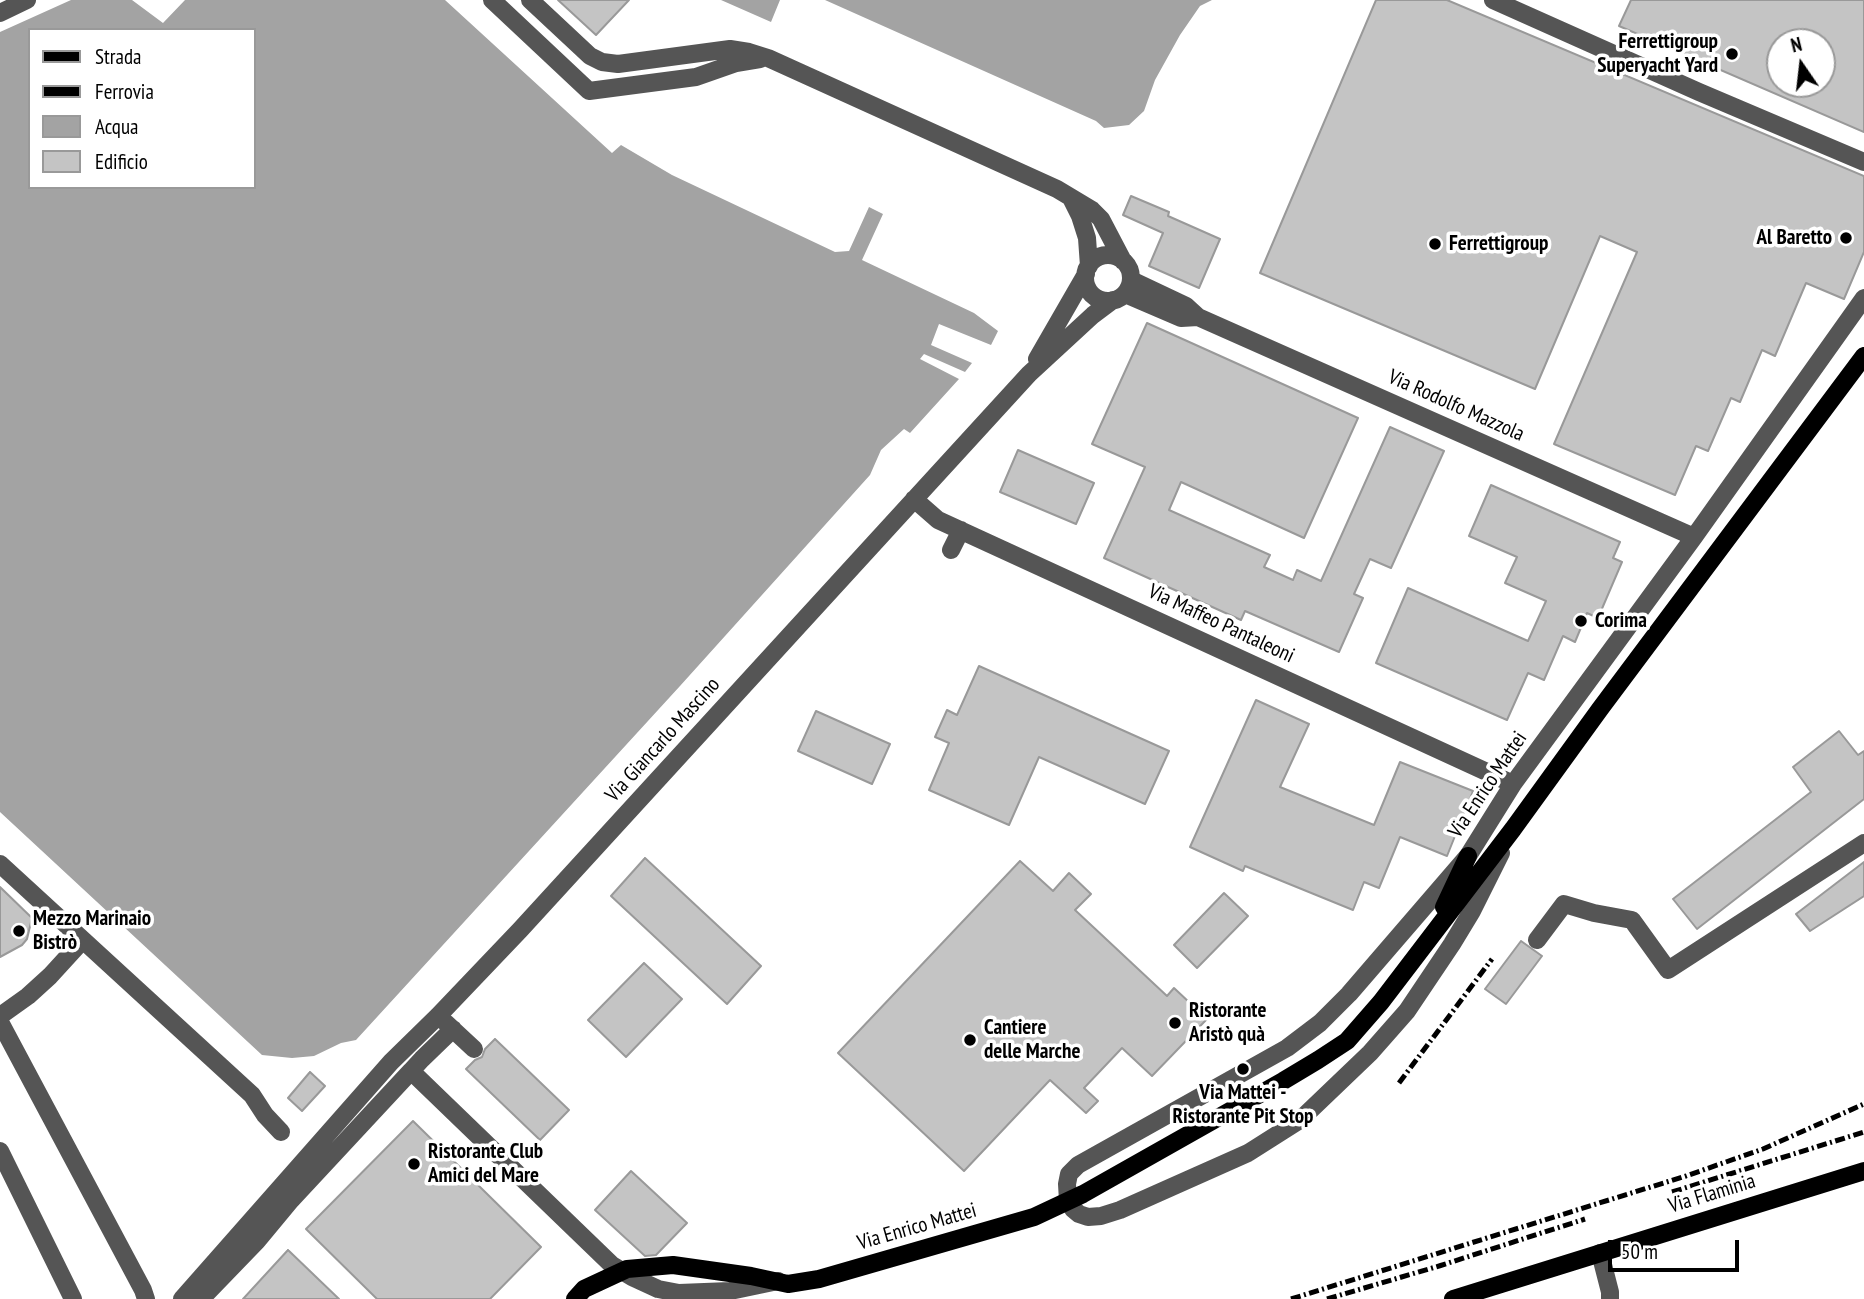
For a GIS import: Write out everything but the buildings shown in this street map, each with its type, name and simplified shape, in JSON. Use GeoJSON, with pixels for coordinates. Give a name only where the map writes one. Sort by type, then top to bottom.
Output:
{"type":"FeatureCollection","features":[{"type":"Feature","properties":{"kind":"main road","name":"Via Enrico Mattei"},"geometry":{"type":"LineString","coordinates":[[575,1299],[584,1289],[627,1269],[673,1265],[788,1284],[819,1279],[1034,1217],[1083,1194],[1283,1081],[1347,1041],[1381,1002],[1513,829],[1864,356]]}},
{"type":"Feature","properties":{"kind":"main road"},"geometry":{"type":"LineString","coordinates":[[1433,933],[1468,856]]}},
{"type":"Feature","properties":{"kind":"main road","name":"Via Flaminia"},"geometry":{"type":"LineString","coordinates":[[1453,1299],[1864,1171]]}},
{"type":"Feature","properties":{"kind":"street"},"geometry":{"type":"LineString","coordinates":[[0,13],[27,0]]}},
{"type":"Feature","properties":{"kind":"street"},"geometry":{"type":"LineString","coordinates":[[492,0],[589,91],[696,78],[747,60],[768,58]]}},
{"type":"Feature","properties":{"kind":"street"},"geometry":{"type":"LineString","coordinates":[[530,0],[590,56],[602,62],[618,64],[730,50],[749,52],[768,58],[1057,189],[1092,210],[1101,219],[1130,270],[1123,291],[1104,300],[1096,297],[1086,283],[1087,238],[1071,198]]}},
{"type":"Feature","properties":{"kind":"street"},"geometry":{"type":"LineString","coordinates":[[1493,0],[1864,162]]}},
{"type":"Feature","properties":{"kind":"street"},"geometry":{"type":"LineString","coordinates":[[1087,270],[1096,259],[1105,256],[1115,256],[1123,261]]}},
{"type":"Feature","properties":{"kind":"street","name":"Via Giancarlo Mascino"},"geometry":{"type":"LineString","coordinates":[[1028,374],[1087,270]]}},
{"type":"Feature","properties":{"kind":"street","name":"Via Giancarlo Mascino"},"geometry":{"type":"LineString","coordinates":[[208,1269],[391,1062],[520,930],[1028,374],[1123,291]]}},
{"type":"Feature","properties":{"kind":"street","name":"Via Rodolfo Mazzola"},"geometry":{"type":"LineString","coordinates":[[1123,291],[1181,318],[1198,317],[1695,537]]}},
{"type":"Feature","properties":{"kind":"street","name":"Via Enrico Mattei"},"geometry":{"type":"LineString","coordinates":[[1513,829],[1465,922],[1408,1011],[1370,1053],[1300,1120],[1248,1153],[1120,1210],[1088,1217],[1073,1209],[1066,1193],[1069,1174],[1078,1165],[1287,1048],[1320,1023],[1349,994],[1468,856],[1513,783],[1695,537],[1864,298]]}},
{"type":"Feature","properties":{"kind":"street","name":"Via Maffeo Pantaleoni"},"geometry":{"type":"LineString","coordinates":[[914,499],[938,520],[1513,783]]}},
{"type":"Feature","properties":{"kind":"street"},"geometry":{"type":"LineString","coordinates":[[951,550],[961,530]]}},
{"type":"Feature","properties":{"kind":"street"},"geometry":{"type":"LineString","coordinates":[[1538,940],[1564,904],[1632,920],[1668,970],[1864,843]]}},
{"type":"Feature","properties":{"kind":"street"},"geometry":{"type":"LineString","coordinates":[[0,864],[252,1095],[265,1115],[281,1132]]}},
{"type":"Feature","properties":{"kind":"street"},"geometry":{"type":"LineString","coordinates":[[0,1016],[50,976],[82,941]]}},
{"type":"Feature","properties":{"kind":"street"},"geometry":{"type":"LineString","coordinates":[[438,1016],[474,1049]]}},
{"type":"Feature","properties":{"kind":"street"},"geometry":{"type":"LineString","coordinates":[[0,1022],[148,1296]]}},
{"type":"Feature","properties":{"kind":"street"},"geometry":{"type":"LineString","coordinates":[[201,1299],[257,1241],[291,1200],[417,1077],[422,1059],[453,1029]]}},
{"type":"Feature","properties":{"kind":"street","name":"Via Enrico Mattei"},"geometry":{"type":"LineString","coordinates":[[417,1077],[612,1265],[632,1278],[658,1289],[679,1293],[730,1291],[767,1284],[1068,1201]]}},
{"type":"Feature","properties":{"kind":"street"},"geometry":{"type":"LineString","coordinates":[[0,1151],[73,1299]]}},
{"type":"Feature","properties":{"kind":"street"},"geometry":{"type":"LineString","coordinates":[[1600,1253],[1610,1292],[1609,1299]]}},
{"type":"Feature","properties":{"kind":"street"},"geometry":{"type":"LineString","coordinates":[[170,1299],[208,1269]]}},
{"type":"Feature","properties":{"kind":"street"},"geometry":{"type":"LineString","coordinates":[[182,1299],[208,1269]]}},
{"type":"Feature","properties":{"kind":"water"},"geometry":{"type":"Polygon","coordinates":[[[71,0],[132,0],[163,23],[185,0],[445,0],[612,153],[621,145],[672,175],[835,252],[849,251],[869,207],[883,214],[862,260],[974,313],[998,331],[991,345],[939,324],[931,345],[972,363],[965,372],[924,354],[920,359],[959,379],[910,433],[904,429],[881,450],[870,475],[356,1040],[341,1043],[314,1056],[292,1058],[262,1055],[0,812],[0,32],[71,0]]]}},
{"type":"Feature","properties":{"kind":"water"},"geometry":{"type":"Polygon","coordinates":[[[721,0],[780,0],[771,22],[721,0]]]}},
{"type":"Feature","properties":{"kind":"water"},"geometry":{"type":"Polygon","coordinates":[[[825,0],[1212,0],[1200,6],[1180,35],[1155,80],[1144,111],[1129,125],[1104,128],[1096,121],[825,0]]]}},
{"type":"Feature","properties":{"kind":"railway"},"geometry":{"type":"LineString","coordinates":[[1399,1083],[1492,959]]}},
{"type":"Feature","properties":{"kind":"railway"},"geometry":{"type":"LineString","coordinates":[[1291,1299],[1686,1176],[1763,1149],[1864,1104]]}},
{"type":"Feature","properties":{"kind":"railway"},"geometry":{"type":"LineString","coordinates":[[1672,1192],[1864,1132]]}},
{"type":"Feature","properties":{"kind":"railway"},"geometry":{"type":"LineString","coordinates":[[1327,1299],[1585,1219]]}},
{"type":"Feature","properties":{"kind":"place","name":"Ferrettigroup Superyacht Yard"},"geometry":{"type":"Point","coordinates":[1732,54]}},
{"type":"Feature","properties":{"kind":"place","name":"Al Baretto"},"geometry":{"type":"Point","coordinates":[1846,238]}},
{"type":"Feature","properties":{"kind":"place","name":"Ferrettigroup"},"geometry":{"type":"Point","coordinates":[1435,244]}},
{"type":"Feature","properties":{"kind":"place","name":"Corima"},"geometry":{"type":"Point","coordinates":[1581,621]}},
{"type":"Feature","properties":{"kind":"place","name":"Mezzo Marinaio Bistrò"},"geometry":{"type":"Point","coordinates":[19,931]}},
{"type":"Feature","properties":{"kind":"place","name":"Ristorante Aristò quà"},"geometry":{"type":"Point","coordinates":[1175,1023]}},
{"type":"Feature","properties":{"kind":"place","name":"Cantiere delle Marche"},"geometry":{"type":"Point","coordinates":[970,1040]}},
{"type":"Feature","properties":{"kind":"place","name":"Via Mattei - Ristorante Pit Stop"},"geometry":{"type":"Point","coordinates":[1243,1069]}},
{"type":"Feature","properties":{"kind":"place","name":"Ristorante Club Amici del Mare"},"geometry":{"type":"Point","coordinates":[414,1164]}}]}
